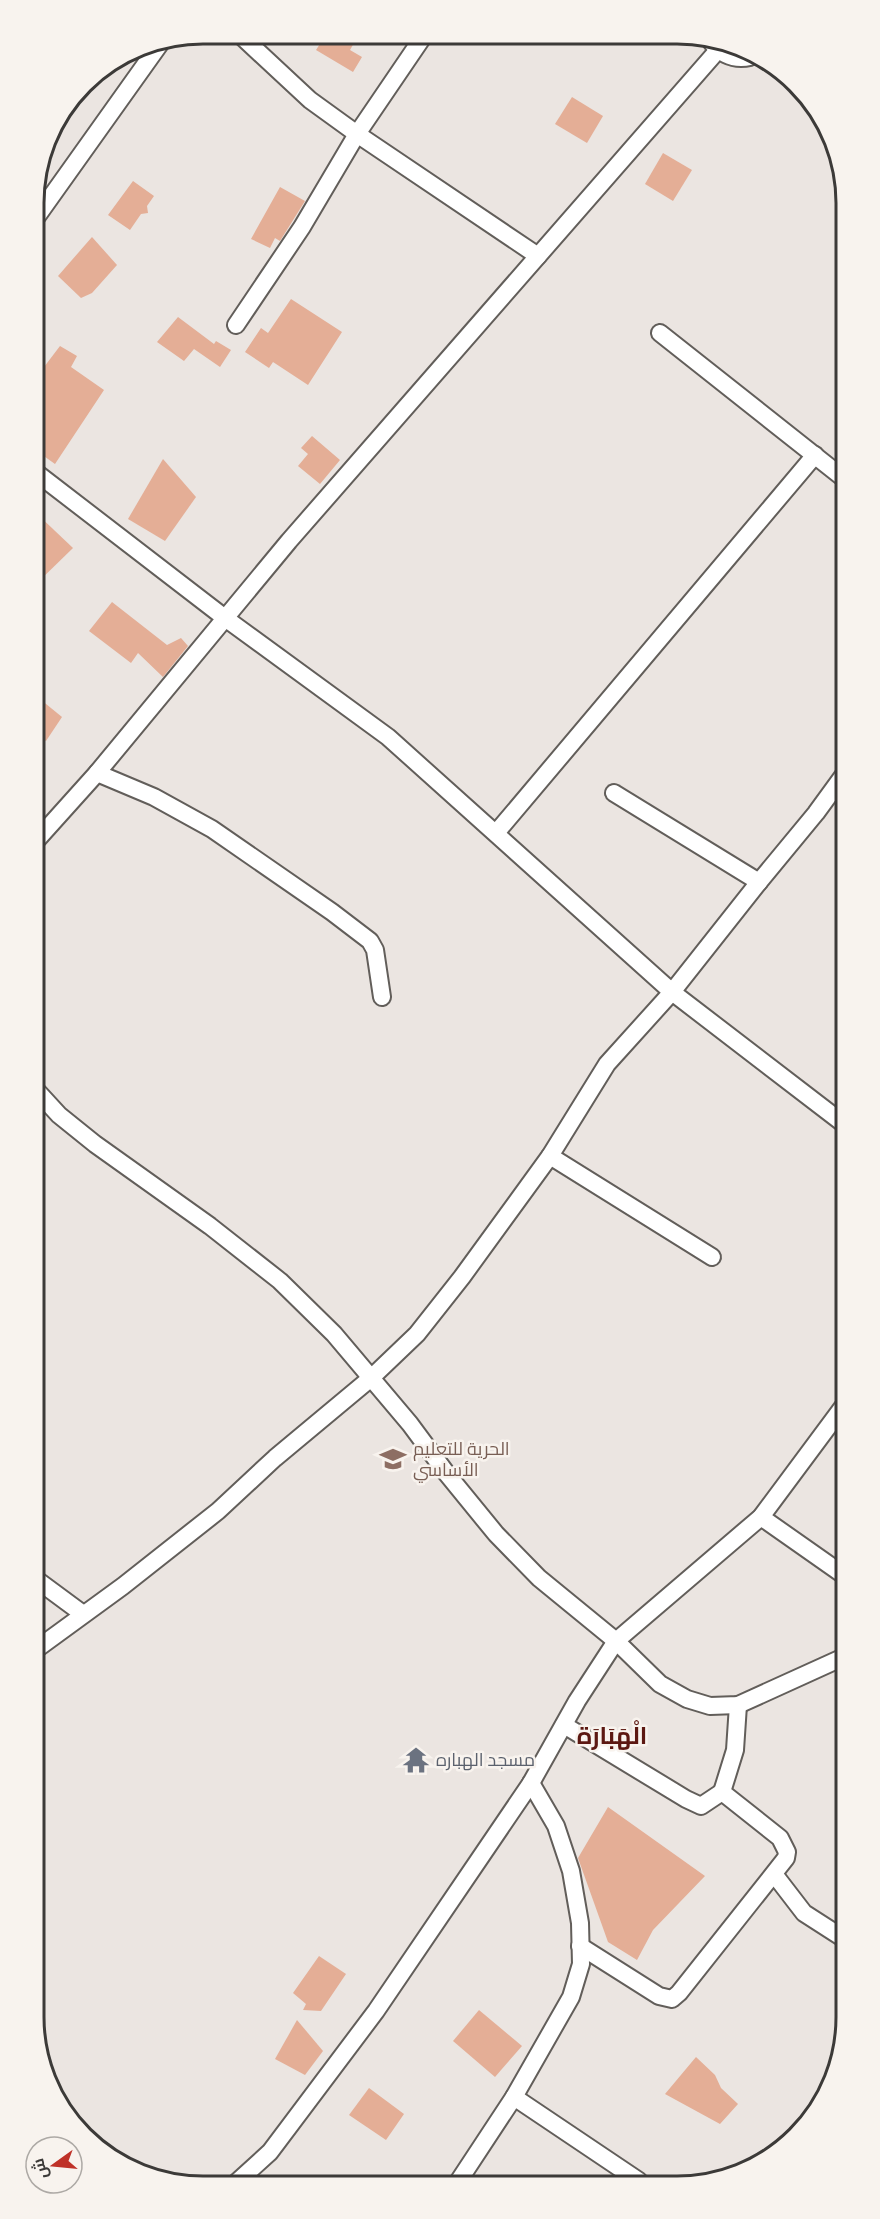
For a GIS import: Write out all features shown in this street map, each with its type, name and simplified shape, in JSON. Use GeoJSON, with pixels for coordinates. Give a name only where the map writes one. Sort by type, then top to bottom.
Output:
{"type":"FeatureCollection","features":[{"type":"Feature","properties":{"kind":"street"},"geometry":{"type":"LineString","coordinates":[[250,44],[310,100],[538,256]]}},
{"type":"Feature","properties":{"kind":"street"},"geometry":{"type":"LineString","coordinates":[[236,326],[302,227],[357,134],[418,44]]}},
{"type":"Feature","properties":{"kind":"street"},"geometry":{"type":"LineString","coordinates":[[44,832],[97,773],[289,541],[718,50],[737,58],[742,58]]}},
{"type":"Feature","properties":{"kind":"street"},"geometry":{"type":"LineString","coordinates":[[44,207],[155,51]]}},
{"type":"Feature","properties":{"kind":"street"},"geometry":{"type":"LineString","coordinates":[[660,333],[836,472]]}},
{"type":"Feature","properties":{"kind":"street"},"geometry":{"type":"LineString","coordinates":[[496,833],[815,455]]}},
{"type":"Feature","properties":{"kind":"street"},"geometry":{"type":"LineString","coordinates":[[44,479],[225,618],[388,737],[672,992],[836,1118]]}},
{"type":"Feature","properties":{"kind":"street"},"geometry":{"type":"LineString","coordinates":[[97,773],[154,797],[212,829],[370,941],[375,950],[382,998]]}},
{"type":"Feature","properties":{"kind":"street"},"geometry":{"type":"LineString","coordinates":[[44,1643],[175,1546],[218,1511],[329,1411],[371,1378],[417,1334],[462,1277],[550,1156],[607,1064],[672,992],[836,786]]}},
{"type":"Feature","properties":{"kind":"street"},"geometry":{"type":"LineString","coordinates":[[614,793],[759,882]]}},
{"type":"Feature","properties":{"kind":"street"},"geometry":{"type":"LineString","coordinates":[[44,1099],[59,1115],[95,1144],[210,1226],[280,1281],[334,1334],[495,1534],[539,1578],[616,1641],[660,1684],[687,1700],[710,1706],[738,1705],[836,1661]]}},
{"type":"Feature","properties":{"kind":"street"},"geometry":{"type":"LineString","coordinates":[[550,1156],[712,1257]]}},
{"type":"Feature","properties":{"kind":"street"},"geometry":{"type":"LineString","coordinates":[[243,2176],[270,2152],[376,2011],[531,1783],[616,1641],[761,1517],[836,1416]]}},
{"type":"Feature","properties":{"kind":"street"},"geometry":{"type":"LineString","coordinates":[[761,1517],[836,1570]]}},
{"type":"Feature","properties":{"kind":"street"},"geometry":{"type":"LineString","coordinates":[[44,1585],[83,1614]]}},
{"type":"Feature","properties":{"kind":"street"},"geometry":{"type":"LineString","coordinates":[[564,1725],[701,1806],[722,1792],[735,1750],[738,1705]]}},
{"type":"Feature","properties":{"kind":"street"},"geometry":{"type":"LineString","coordinates":[[461,2176],[514,2097],[571,1997],[581,1964],[580,1923],[571,1871],[556,1826],[531,1783]]}},
{"type":"Feature","properties":{"kind":"street"},"geometry":{"type":"LineString","coordinates":[[580,1946],[659,1996],[672,1999],[786,1858],[785,1845],[780,1838],[722,1792]]}},
{"type":"Feature","properties":{"kind":"street"},"geometry":{"type":"LineString","coordinates":[[774,1874],[804,1913],[836,1934]]}},
{"type":"Feature","properties":{"kind":"street"},"geometry":{"type":"LineString","coordinates":[[514,2097],[632,2176]]}},
{"type":"Feature","properties":{"kind":"building"},"geometry":{"type":"Polygon","coordinates":[[[320,44],[353,44],[350,50],[362,57],[353,72],[316,50],[320,44]]]}},
{"type":"Feature","properties":{"kind":"building"},"geometry":{"type":"Polygon","coordinates":[[[572,97],[603,116],[587,143],[555,124],[572,97]]]}},
{"type":"Feature","properties":{"kind":"building"},"geometry":{"type":"Polygon","coordinates":[[[663,153],[692,170],[673,201],[645,184],[663,153]]]}},
{"type":"Feature","properties":{"kind":"building"},"geometry":{"type":"Polygon","coordinates":[[[133,181],[154,196],[147,206],[148,213],[141,214],[130,230],[108,215],[133,181]]]}},
{"type":"Feature","properties":{"kind":"building"},"geometry":{"type":"Polygon","coordinates":[[[280,187],[305,201],[280,241],[275,238],[270,248],[251,239],[280,187]]]}},
{"type":"Feature","properties":{"kind":"building"},"geometry":{"type":"Polygon","coordinates":[[[92,237],[117,265],[92,293],[81,298],[58,276],[92,237]]]}},
{"type":"Feature","properties":{"kind":"building"},"geometry":{"type":"Polygon","coordinates":[[[291,299],[342,332],[308,385],[273,362],[269,368],[245,352],[261,328],[268,333],[291,299]]]}},
{"type":"Feature","properties":{"kind":"building"},"geometry":{"type":"Polygon","coordinates":[[[178,317],[214,344],[216,341],[231,350],[220,367],[194,349],[184,361],[157,342],[178,317]]]}},
{"type":"Feature","properties":{"kind":"building"},"geometry":{"type":"Polygon","coordinates":[[[60,346],[77,356],[71,367],[104,390],[55,464],[44,456],[44,367],[60,346]]]}},
{"type":"Feature","properties":{"kind":"building"},"geometry":{"type":"Polygon","coordinates":[[[312,436],[340,460],[320,484],[298,466],[308,454],[301,448],[312,436]]]}},
{"type":"Feature","properties":{"kind":"building"},"geometry":{"type":"Polygon","coordinates":[[[163,459],[196,497],[165,541],[128,519],[163,459]]]}},
{"type":"Feature","properties":{"kind":"building"},"geometry":{"type":"Polygon","coordinates":[[[44,520],[73,548],[44,576],[44,520]]]}},
{"type":"Feature","properties":{"kind":"building"},"geometry":{"type":"Polygon","coordinates":[[[112,602],[167,645],[181,638],[188,646],[163,677],[138,653],[131,663],[89,631],[112,602]]]}},
{"type":"Feature","properties":{"kind":"building"},"geometry":{"type":"Polygon","coordinates":[[[44,702],[62,717],[46,741],[44,740],[44,702]]]}},
{"type":"Feature","properties":{"kind":"building"},"geometry":{"type":"Polygon","coordinates":[[[608,1807],[705,1876],[653,1930],[637,1960],[608,1942],[578,1858],[608,1807]]]}},
{"type":"Feature","properties":{"kind":"building"},"geometry":{"type":"Polygon","coordinates":[[[319,1956],[346,1974],[321,2011],[303,2010],[306,2004],[293,1993],[319,1956]]]}},
{"type":"Feature","properties":{"kind":"building"},"geometry":{"type":"Polygon","coordinates":[[[479,2010],[522,2046],[495,2077],[453,2041],[479,2010]]]}},
{"type":"Feature","properties":{"kind":"building"},"geometry":{"type":"Polygon","coordinates":[[[297,2020],[323,2051],[305,2075],[275,2059],[297,2020]]]}},
{"type":"Feature","properties":{"kind":"building"},"geometry":{"type":"Polygon","coordinates":[[[696,2057],[715,2075],[721,2088],[738,2104],[720,2124],[665,2094],[696,2057]]]}},
{"type":"Feature","properties":{"kind":"building"},"geometry":{"type":"Polygon","coordinates":[[[369,2088],[404,2114],[386,2140],[349,2115],[369,2088]]]}},
{"type":"Feature","properties":{"kind":"place","name":"الحرية للتعليم الأساسي"},"geometry":{"type":"Point","coordinates":[393,1459]}},
{"type":"Feature","properties":{"kind":"place","name":"مسجد الهباره"},"geometry":{"type":"Point","coordinates":[416,1760]}},
{"type":"Feature","properties":{"kind":"district","name":"الْهَبَارَة"},"geometry":{"type":"Point","coordinates":[612,1736]}}]}
